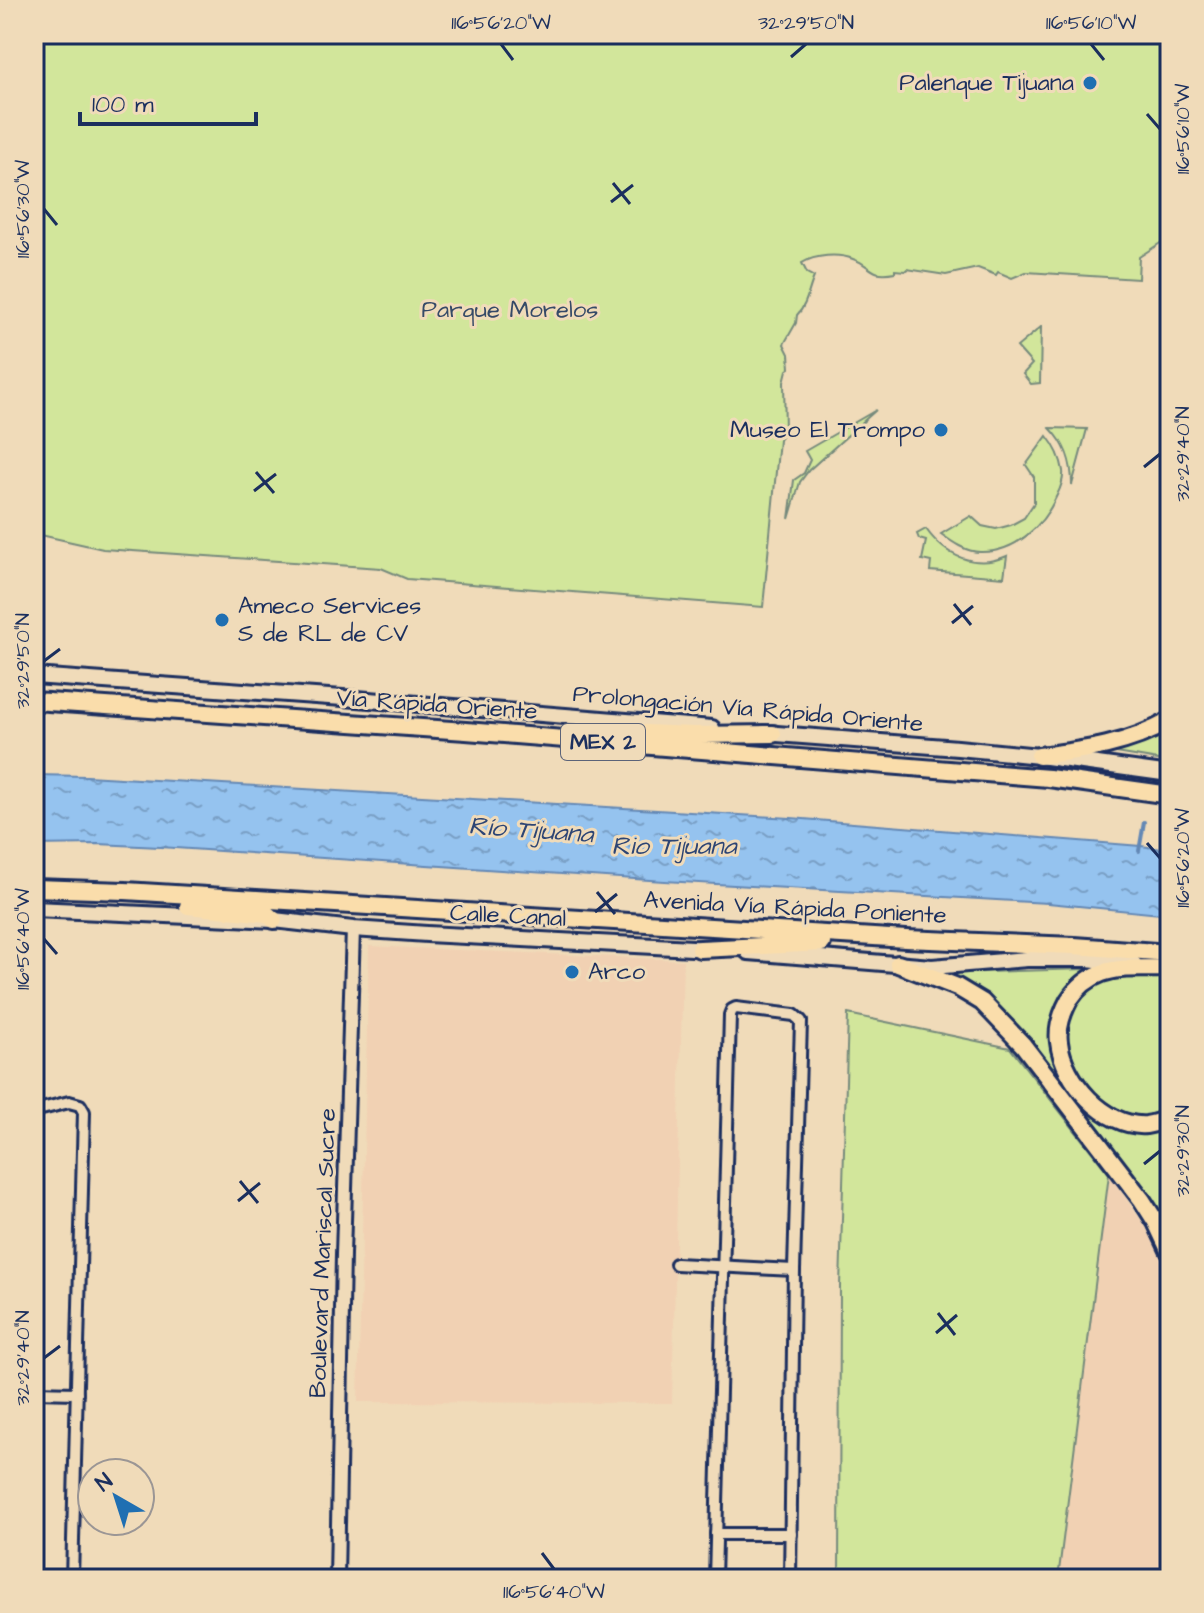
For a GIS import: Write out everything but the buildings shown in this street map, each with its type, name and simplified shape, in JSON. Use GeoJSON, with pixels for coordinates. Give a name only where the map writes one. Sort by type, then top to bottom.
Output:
{"type":"FeatureCollection","features":[{"type":"Feature","properties":{"kind":"main road","name":"Prolongación Vía Rápida Oriente"},"geometry":{"type":"LineString","coordinates":[[34,676],[958,748],[1170,774]]}},
{"type":"Feature","properties":{"kind":"main road","name":"Vía Rápida Oriente"},"geometry":{"type":"LineString","coordinates":[[34,701],[466,731],[1049,778],[1170,795]]}},
{"type":"Feature","properties":{"kind":"main road"},"geometry":{"type":"LineString","coordinates":[[1039,756],[1116,744],[1170,721]]}},
{"type":"Feature","properties":{"kind":"main road"},"geometry":{"type":"LineString","coordinates":[[466,731],[533,728],[651,734],[773,734]]}},
{"type":"Feature","properties":{"kind":"main road","name":"Avenida Vía Rápida Poniente"},"geometry":{"type":"LineString","coordinates":[[34,888],[1074,946],[1168,964]]}},
{"type":"Feature","properties":{"kind":"main road"},"geometry":{"type":"LineString","coordinates":[[125,891],[149,902],[267,914],[274,920]]}},
{"type":"Feature","properties":{"kind":"main road","name":"Calle Canal"},"geometry":{"type":"LineString","coordinates":[[34,909],[274,920],[353,929],[700,949],[932,967],[1027,959],[1168,964]]}},
{"type":"Feature","properties":{"kind":"main road"},"geometry":{"type":"LineString","coordinates":[[700,949],[906,939]]}},
{"type":"Feature","properties":{"kind":"main road"},"geometry":{"type":"LineString","coordinates":[[898,964],[957,987],[982,1002],[1023,1045],[1142,1200],[1170,1252]]}},
{"type":"Feature","properties":{"kind":"main road"},"geometry":{"type":"LineString","coordinates":[[1168,964],[1116,969],[1089,979],[1068,1002],[1058,1040],[1072,1078],[1098,1107],[1132,1124],[1146,1125],[1170,1118]]}},
{"type":"Feature","properties":{"kind":"street","name":"Boulevard Mariscal Sucre"},"geometry":{"type":"LineString","coordinates":[[337,1579],[353,929]]}},
{"type":"Feature","properties":{"kind":"street"},"geometry":{"type":"LineString","coordinates":[[715,1579],[730,1015],[736,1008],[794,1015],[801,1021],[790,1579]]}},
{"type":"Feature","properties":{"kind":"street"},"geometry":{"type":"LineString","coordinates":[[34,1111],[69,1102],[80,1105],[84,1112],[72,1579]]}},
{"type":"Feature","properties":{"kind":"street"},"geometry":{"type":"LineString","coordinates":[[676,1264],[794,1270]]}},
{"type":"Feature","properties":{"kind":"street"},"geometry":{"type":"LineString","coordinates":[[34,1392],[77,1393]]}},
{"type":"Feature","properties":{"kind":"street"},"geometry":{"type":"LineString","coordinates":[[716,1534],[791,1534]]}},
{"type":"Feature","properties":{"kind":"shaded area"},"geometry":{"type":"Polygon","coordinates":[[[369,946],[683,960],[672,1403],[358,1402],[369,946]]]}},
{"type":"Feature","properties":{"kind":"shaded area"},"geometry":{"type":"Polygon","coordinates":[[[1109,1174],[1143,1223],[1166,1264],[1170,1279],[1170,1579],[1058,1579],[1109,1174]]]}},
{"type":"Feature","properties":{"kind":"green space","name":"Parque Morelos"},"geometry":{"type":"Polygon","coordinates":[[[34,34],[1170,34],[1170,191],[1165,240],[1139,257],[1138,279],[1026,272],[1012,278],[978,268],[946,275],[907,269],[880,273],[859,261],[834,256],[813,258],[802,263],[807,273],[814,277],[784,344],[789,354],[790,368],[784,382],[785,431],[779,440],[763,607],[407,579],[381,568],[103,549],[36,534],[34,34]]]}},
{"type":"Feature","properties":{"kind":"green space"},"geometry":{"type":"Polygon","coordinates":[[[1041,327],[1040,383],[1031,384],[1023,374],[1032,364],[1017,347],[1041,327]]]}},
{"type":"Feature","properties":{"kind":"green space"},"geometry":{"type":"Polygon","coordinates":[[[876,410],[809,470],[800,482],[789,519],[794,480],[804,473],[810,460],[805,451],[876,410]]]}},
{"type":"Feature","properties":{"kind":"green space"},"geometry":{"type":"Polygon","coordinates":[[[1050,428],[1087,429],[1072,485],[1067,454],[1050,428]]]}},
{"type":"Feature","properties":{"kind":"green space"},"geometry":{"type":"Polygon","coordinates":[[[1047,436],[1059,457],[1063,480],[1045,517],[1027,535],[1005,548],[975,552],[941,534],[971,516],[982,526],[996,529],[1024,518],[1034,503],[1034,477],[1026,465],[1047,436]]]}},
{"type":"Feature","properties":{"kind":"green space"},"geometry":{"type":"Polygon","coordinates":[[[926,529],[942,547],[962,558],[984,561],[1007,556],[1004,577],[930,571],[931,562],[922,560],[926,541],[919,539],[917,534],[926,529]]]}},
{"type":"Feature","properties":{"kind":"green space"},"geometry":{"type":"Polygon","coordinates":[[[1170,729],[1170,762],[1117,753],[1165,732],[1170,729]]]}},
{"type":"Feature","properties":{"kind":"green space"},"geometry":{"type":"Polygon","coordinates":[[[1088,969],[1170,979],[1170,1234],[1135,1177],[1030,1040],[985,996],[951,973],[1088,969]]]}},
{"type":"Feature","properties":{"kind":"green space"},"geometry":{"type":"Polygon","coordinates":[[[848,1014],[1010,1048],[1109,1174],[1058,1579],[839,1579],[840,1287],[848,1014]]]}},
{"type":"Feature","properties":{"kind":"water","name":"Rio Tijuana"},"geometry":{"type":"Polygon","coordinates":[[[34,775],[791,818],[1141,846],[1170,850],[1170,915],[1048,903],[160,847],[34,845],[34,775]]]}},
{"type":"Feature","properties":{"kind":"waterway"},"geometry":{"type":"LineString","coordinates":[[1139,851],[1144,822]]}},
{"type":"Feature","properties":{"kind":"place","name":"Palenque Tijuana"},"geometry":{"type":"Point","coordinates":[1090,83]}},
{"type":"Feature","properties":{"kind":"place","name":"Museo El Trompo"},"geometry":{"type":"Point","coordinates":[941,430]}},
{"type":"Feature","properties":{"kind":"place","name":"Ameco Services S de RL de CV"},"geometry":{"type":"Point","coordinates":[222,620]}},
{"type":"Feature","properties":{"kind":"place","name":"Arco"},"geometry":{"type":"Point","coordinates":[572,972]}},
{"type":"Feature","properties":{"kind":"water label","name":"Río Tijuana"},"geometry":{"type":"Point","coordinates":[531,830]}}]}
